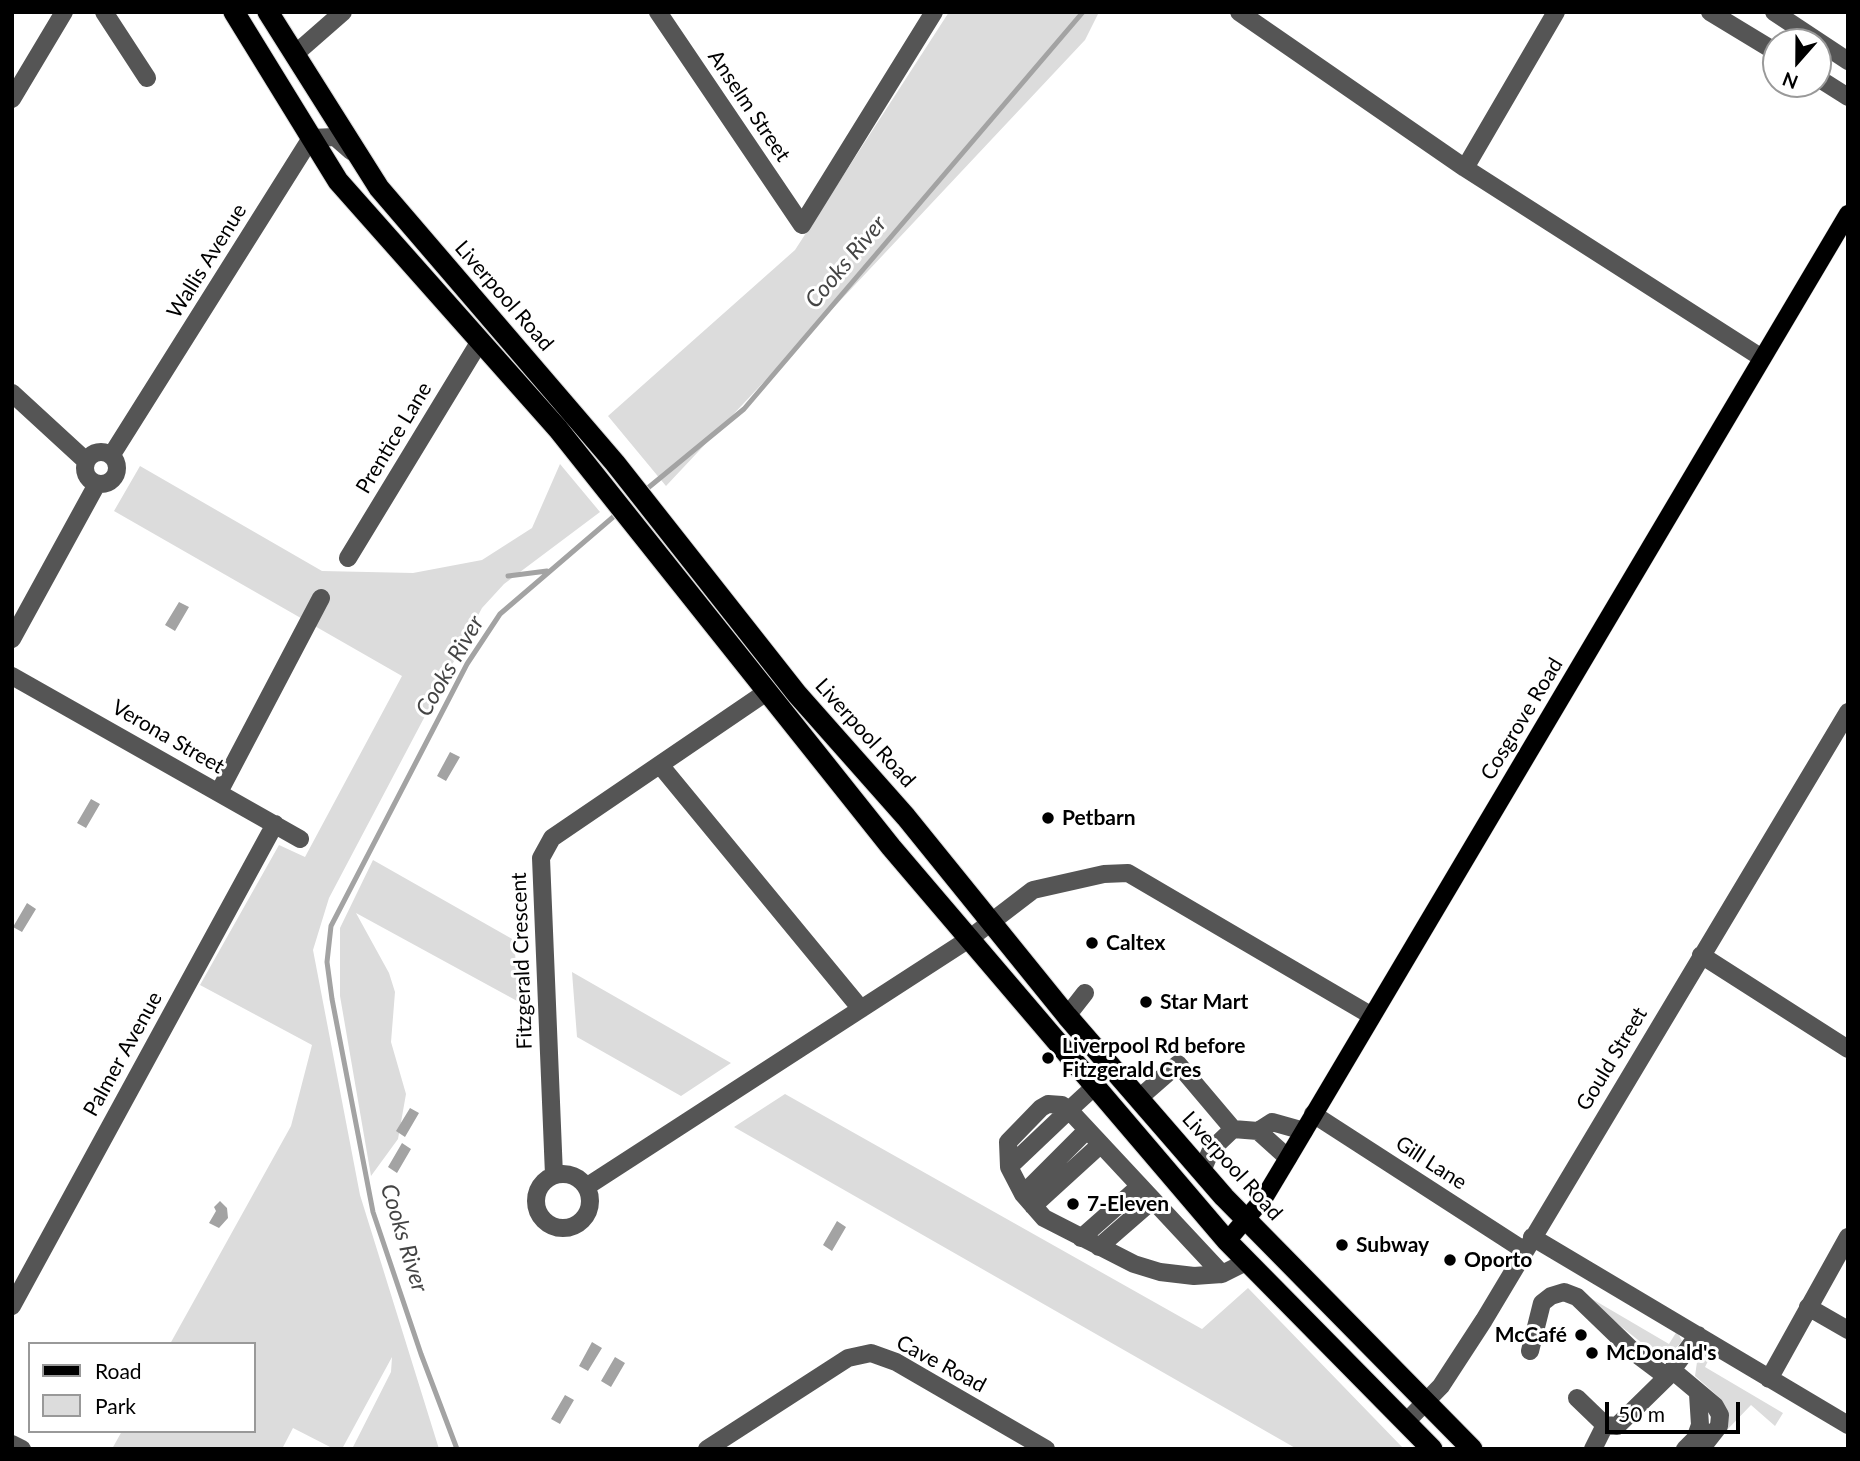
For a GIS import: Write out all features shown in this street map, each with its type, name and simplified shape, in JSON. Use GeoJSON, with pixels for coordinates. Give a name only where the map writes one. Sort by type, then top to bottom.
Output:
{"type":"FeatureCollection","features":[{"type":"Feature","properties":{"kind":"highway"},"geometry":{"type":"LineString","coordinates":[[234,12],[338,181],[595,476],[765,693],[969,939],[1246,1262],[1432,1449]]}},
{"type":"Feature","properties":{"kind":"highway","name":"Liverpool Road"},"geometry":{"type":"LineString","coordinates":[[268,12],[359,159],[436,256],[615,463],[797,694],[906,817],[1067,1016],[1202,1171],[1246,1220],[1472,1449]]}},
{"type":"Feature","properties":{"kind":"highway"},"geometry":{"type":"LineString","coordinates":[[311,138],[330,112]]}},
{"type":"Feature","properties":{"kind":"main road","name":"Cosgrove Road"},"geometry":{"type":"LineString","coordinates":[[1227,1241],[1264,1198],[1848,214]]}},
{"type":"Feature","properties":{"kind":"street"},"geometry":{"type":"LineString","coordinates":[[12,99],[64,12]]}},
{"type":"Feature","properties":{"kind":"street"},"geometry":{"type":"LineString","coordinates":[[104,12],[147,78]]}},
{"type":"Feature","properties":{"kind":"street"},"geometry":{"type":"LineString","coordinates":[[295,54],[343,12]]}},
{"type":"Feature","properties":{"kind":"street","name":"Anselm Street"},"geometry":{"type":"LineString","coordinates":[[658,12],[802,225],[934,12]]}},
{"type":"Feature","properties":{"kind":"street"},"geometry":{"type":"LineString","coordinates":[[1239,12],[1465,168],[1762,358]]}},
{"type":"Feature","properties":{"kind":"street"},"geometry":{"type":"LineString","coordinates":[[1465,168],[1556,12]]}},
{"type":"Feature","properties":{"kind":"street"},"geometry":{"type":"LineString","coordinates":[[1710,12],[1762,44]]}},
{"type":"Feature","properties":{"kind":"street"},"geometry":{"type":"LineString","coordinates":[[1774,12],[1848,61]]}},
{"type":"Feature","properties":{"kind":"street"},"geometry":{"type":"LineString","coordinates":[[1832,87],[1848,97]]}},
{"type":"Feature","properties":{"kind":"street"},"geometry":{"type":"LineString","coordinates":[[311,138],[335,137],[359,159]]}},
{"type":"Feature","properties":{"kind":"street","name":"Wallis Avenue"},"geometry":{"type":"LineString","coordinates":[[111,456],[311,138]]}},
{"type":"Feature","properties":{"kind":"street","name":"Prentice Lane"},"geometry":{"type":"LineString","coordinates":[[348,558],[480,341]]}},
{"type":"Feature","properties":{"kind":"street"},"geometry":{"type":"LineString","coordinates":[[12,393],[86,461],[86,476],[97,484],[105,484],[114,478],[118,468],[111,456],[99,452],[86,461]]}},
{"type":"Feature","properties":{"kind":"street"},"geometry":{"type":"LineString","coordinates":[[12,639],[97,484]]}},
{"type":"Feature","properties":{"kind":"street"},"geometry":{"type":"LineString","coordinates":[[219,792],[321,598]]}},
{"type":"Feature","properties":{"kind":"street","name":"Verona Street"},"geometry":{"type":"LineString","coordinates":[[12,676],[300,839]]}},
{"type":"Feature","properties":{"kind":"street","name":"Fitzgerald Crescent"},"geometry":{"type":"LineString","coordinates":[[554,1175],[541,858],[552,838],[765,693]]}},
{"type":"Feature","properties":{"kind":"street","name":"Gould Street"},"geometry":{"type":"LineString","coordinates":[[1406,1422],[1449,1375],[1848,712]]}},
{"type":"Feature","properties":{"kind":"street"},"geometry":{"type":"LineString","coordinates":[[660,765],[861,1009]]}},
{"type":"Feature","properties":{"kind":"street","name":"Palmer Avenue"},"geometry":{"type":"LineString","coordinates":[[12,1306],[275,824]]}},
{"type":"Feature","properties":{"kind":"street"},"geometry":{"type":"LineString","coordinates":[[586,1187],[969,939],[1033,890],[1104,874],[1128,873],[1372,1016]]}},
{"type":"Feature","properties":{"kind":"street"},"geometry":{"type":"LineString","coordinates":[[1701,955],[1848,1049]]}},
{"type":"Feature","properties":{"kind":"street"},"geometry":{"type":"LineString","coordinates":[[1067,1016],[1085,993]]}},
{"type":"Feature","properties":{"kind":"street"},"geometry":{"type":"LineString","coordinates":[[1138,1099],[1178,1064],[1233,1129],[1258,1131],[1272,1122],[1304,1131]]}},
{"type":"Feature","properties":{"kind":"street"},"geometry":{"type":"LineString","coordinates":[[1094,1087],[1009,1167],[1028,1200],[1044,1218],[1134,1264],[1160,1272],[1194,1276],[1222,1274],[1246,1262]]}},
{"type":"Feature","properties":{"kind":"street"},"geometry":{"type":"LineString","coordinates":[[1069,1110],[1222,1274]]}},
{"type":"Feature","properties":{"kind":"street","name":"Gill Lane"},"geometry":{"type":"LineString","coordinates":[[1313,1114],[1529,1244],[1698,1335],[1848,1425]]}},
{"type":"Feature","properties":{"kind":"street"},"geometry":{"type":"LineString","coordinates":[[1202,1171],[1211,1150],[1233,1129]]}},
{"type":"Feature","properties":{"kind":"street"},"geometry":{"type":"LineString","coordinates":[[1028,1200],[1087,1130]]}},
{"type":"Feature","properties":{"kind":"street"},"geometry":{"type":"LineString","coordinates":[[1258,1131],[1288,1158]]}},
{"type":"Feature","properties":{"kind":"street"},"geometry":{"type":"LineString","coordinates":[[1028,1200],[1101,1144]]}},
{"type":"Feature","properties":{"kind":"street"},"geometry":{"type":"LineString","coordinates":[[554,1175],[572,1176],[586,1187],[589,1207],[578,1224],[558,1228],[541,1217],[537,1208],[539,1188],[554,1175]]}},
{"type":"Feature","properties":{"kind":"street"},"geometry":{"type":"LineString","coordinates":[[1082,1238],[1140,1186]]}},
{"type":"Feature","properties":{"kind":"street"},"geometry":{"type":"LineString","coordinates":[[1099,1247],[1153,1200]]}},
{"type":"Feature","properties":{"kind":"street"},"geometry":{"type":"LineString","coordinates":[[1769,1379],[1848,1237]]}},
{"type":"Feature","properties":{"kind":"street"},"geometry":{"type":"LineString","coordinates":[[1530,1351],[1542,1303],[1563,1292],[1577,1297],[1635,1353],[1669,1373],[1715,1406],[1720,1415],[1718,1426],[1701,1449]]}},
{"type":"Feature","properties":{"kind":"street"},"geometry":{"type":"LineString","coordinates":[[1808,1307],[1848,1330]]}},
{"type":"Feature","properties":{"kind":"street"},"geometry":{"type":"LineString","coordinates":[[1577,1398],[1605,1425],[1617,1426],[1669,1373],[1698,1335]]}},
{"type":"Feature","properties":{"kind":"street","name":"Cave Road"},"geometry":{"type":"LineString","coordinates":[[713,1447],[848,1358],[871,1353],[896,1362],[1046,1449]]}},
{"type":"Feature","properties":{"kind":"street"},"geometry":{"type":"LineString","coordinates":[[1685,1449],[1695,1439],[1700,1425],[1698,1394]]}},
{"type":"Feature","properties":{"kind":"street"},"geometry":{"type":"LineString","coordinates":[[1593,1449],[1605,1425]]}},
{"type":"Feature","properties":{"kind":"street"},"geometry":{"type":"LineString","coordinates":[[12,1444],[22,1449]]}},
{"type":"Feature","properties":{"kind":"green space"},"geometry":{"type":"Polygon","coordinates":[[[949,12],[1099,12],[1085,40],[666,486],[608,416],[795,250],[949,12]]]}},
{"type":"Feature","properties":{"kind":"green space"},"geometry":{"type":"Polygon","coordinates":[[[560,464],[600,512],[504,584],[482,608],[329,898],[313,950],[360,1195],[439,1449],[352,1449],[391,1372],[392,1357],[342,1449],[334,1449],[293,1428],[282,1449],[112,1449],[121,1433],[256,1433],[256,1342],[171,1342],[291,1126],[312,1045],[200,985],[279,845],[305,857],[402,676],[114,511],[140,466],[322,571],[413,573],[482,560],[532,528],[560,464]]]}},
{"type":"Feature","properties":{"kind":"green space"},"geometry":{"type":"Polygon","coordinates":[[[373,860],[514,940],[519,1002],[356,913],[389,973],[395,992],[391,1042],[406,1094],[398,1139],[371,1176],[340,996],[340,928],[373,860]]]}},
{"type":"Feature","properties":{"kind":"green space"},"geometry":{"type":"Polygon","coordinates":[[[572,972],[731,1063],[681,1096],[577,1037],[572,972]]]}},
{"type":"Feature","properties":{"kind":"green space"},"geometry":{"type":"Polygon","coordinates":[[[785,1094],[1202,1329],[1248,1288],[1404,1449],[1297,1449],[734,1127],[785,1094]]]}},
{"type":"Feature","properties":{"kind":"green space"},"geometry":{"type":"Polygon","coordinates":[[[1570,1286],[1669,1344],[1677,1331],[1682,1341],[1671,1354],[1657,1355],[1570,1286]]]}},
{"type":"Feature","properties":{"kind":"green space"},"geometry":{"type":"Polygon","coordinates":[[[1706,1351],[1712,1353],[1705,1367],[1783,1413],[1775,1426],[1751,1405],[1726,1431],[1721,1399],[1695,1376],[1698,1355],[1706,1351]]]}},
{"type":"Feature","properties":{"kind":"shaded area"},"geometry":{"type":"Polygon","coordinates":[[[179,602],[189,607],[175,631],[165,625],[179,602]]]}},
{"type":"Feature","properties":{"kind":"shaded area"},"geometry":{"type":"Polygon","coordinates":[[[450,752],[460,757],[446,781],[437,776],[450,752]]]}},
{"type":"Feature","properties":{"kind":"shaded area"},"geometry":{"type":"Polygon","coordinates":[[[91,799],[100,804],[86,828],[77,823],[91,799]]]}},
{"type":"Feature","properties":{"kind":"shaded area"},"geometry":{"type":"Polygon","coordinates":[[[27,903],[36,909],[22,932],[13,927],[27,903]]]}},
{"type":"Feature","properties":{"kind":"shaded area"},"geometry":{"type":"Polygon","coordinates":[[[410,1108],[419,1113],[405,1137],[396,1131],[410,1108]]]}},
{"type":"Feature","properties":{"kind":"shaded area"},"geometry":{"type":"Polygon","coordinates":[[[402,1143],[411,1149],[397,1173],[388,1167],[402,1143]]]}},
{"type":"Feature","properties":{"kind":"shaded area"},"geometry":{"type":"Polygon","coordinates":[[[220,1201],[227,1208],[228,1218],[219,1228],[209,1223],[216,1211],[214,1207],[220,1201]]]}},
{"type":"Feature","properties":{"kind":"shaded area"},"geometry":{"type":"Polygon","coordinates":[[[837,1221],[846,1227],[832,1251],[823,1245],[837,1221]]]}},
{"type":"Feature","properties":{"kind":"shaded area"},"geometry":{"type":"Polygon","coordinates":[[[592,1342],[602,1348],[588,1371],[579,1366],[592,1342]]]}},
{"type":"Feature","properties":{"kind":"shaded area"},"geometry":{"type":"Polygon","coordinates":[[[615,1357],[625,1363],[611,1387],[601,1381],[615,1357]]]}},
{"type":"Feature","properties":{"kind":"shaded area"},"geometry":{"type":"Polygon","coordinates":[[[565,1395],[574,1400],[560,1424],[551,1419],[565,1395]]]}},
{"type":"Feature","properties":{"kind":"waterway","name":"Cooks River"},"geometry":{"type":"LineString","coordinates":[[643,492],[744,409],[1083,12]]}},
{"type":"Feature","properties":{"kind":"waterway","name":"Cooks River"},"geometry":{"type":"LineString","coordinates":[[457,1449],[421,1354],[373,1212],[332,999],[327,962],[331,926],[467,664],[500,614],[619,512]]}},
{"type":"Feature","properties":{"kind":"waterway"},"geometry":{"type":"LineString","coordinates":[[508,576],[547,571]]}},
{"type":"Feature","properties":{"kind":"place","name":"Petbarn"},"geometry":{"type":"Point","coordinates":[1048,818]}},
{"type":"Feature","properties":{"kind":"place","name":"Caltex"},"geometry":{"type":"Point","coordinates":[1092,943]}},
{"type":"Feature","properties":{"kind":"place","name":"Star Mart"},"geometry":{"type":"Point","coordinates":[1146,1002]}},
{"type":"Feature","properties":{"kind":"place","name":"Liverpool Rd before Fitzgerald Cres"},"geometry":{"type":"Point","coordinates":[1048,1058]}},
{"type":"Feature","properties":{"kind":"place","name":"7-Eleven"},"geometry":{"type":"Point","coordinates":[1073,1204]}},
{"type":"Feature","properties":{"kind":"place","name":"Subway"},"geometry":{"type":"Point","coordinates":[1342,1245]}},
{"type":"Feature","properties":{"kind":"place","name":"Oporto"},"geometry":{"type":"Point","coordinates":[1450,1260]}},
{"type":"Feature","properties":{"kind":"place","name":"McCafé"},"geometry":{"type":"Point","coordinates":[1581,1335]}},
{"type":"Feature","properties":{"kind":"place","name":"McDonald's"},"geometry":{"type":"Point","coordinates":[1592,1353]}}]}
